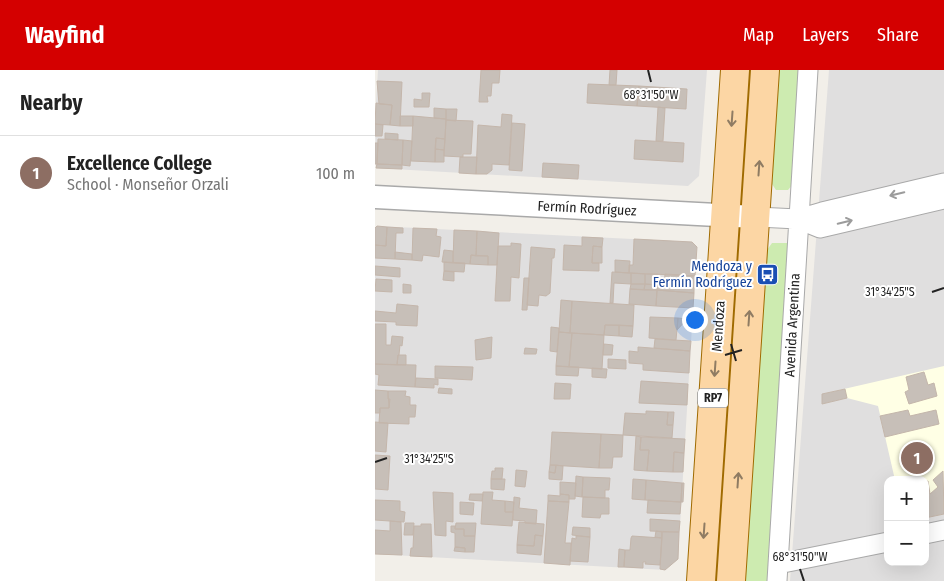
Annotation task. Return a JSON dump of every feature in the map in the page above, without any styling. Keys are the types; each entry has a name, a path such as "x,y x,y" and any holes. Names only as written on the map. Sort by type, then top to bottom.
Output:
{"main road":[{"name":"Mendoza","path":"701,581 735,70"},
{"name":"RP7","path":"731,581 765,70"}],"street":[{"name":"Avenida Argentina","path":"777,573 808,70"},
{"name":"Fermín Rodríguez","path":"375,197 799,219 944,183"},
{"name":"Fermín Rodríguez","path":"799,219 820,228 944,199"},
{"path":"929,533 944,530"},
{"path":"777,573 884,543"}],"shaded area":[{"path":"378,70 707,70 699,176 688,186 376,168 375,120"},
{"path":"829,70 944,70 944,581 790,581"},
{"path":"377,226 692,242 695,276 678,559 665,570 375,554 375,228"},
{"path":"944,366 944,514 929,517 929,476 894,476 878,406 847,398 822,404 822,394"}],"green space":[{"path":"778,70 800,70 793,184 788,190 776,190 772,184"},
{"path":"772,243 787,243 793,251 770,581 745,581 767,250"}],"building":[{"path":"481,70 500,70 499,83 492,83 491,96 487,96 488,102 479,102"},
{"path":"610,70 617,70 616,85 609,85"},
{"path":"377,81 402,82 400,126 390,125 392,105 379,104"},
{"path":"588,84 639,86 637,106 587,103"},
{"path":"639,86 687,89 686,109 637,106"},
{"path":"422,93 430,93 429,107 414,107 414,99 422,100"},
{"path":"376,103 392,105 390,125 375,124"},
{"path":"658,107 665,108 663,141 656,141"},
{"path":"434,108 446,109 446,119 434,118"},
{"path":"446,109 457,109 456,121 446,120"},
{"path":"502,114 512,115 509,165 492,164 492,170 487,174 476,174 478,125 501,127"},
{"path":"400,116 413,116 413,126 400,126"},
{"path":"413,116 446,119 445,139 436,138 435,162 411,161"},
{"path":"446,120 473,121 471,154 463,154 463,157 444,156"},
{"path":"512,123 525,124 522,171 509,170"},
{"path":"375,124 383,125 382,136 375,136"},
{"path":"385,133 398,134 398,140 385,139"},
{"path":"436,138 445,139 444,150 435,149"},
{"path":"378,139 403,140 402,165 377,164"},
{"path":"403,140 412,141 410,166 402,165"},
{"path":"635,140 684,143 683,162 634,159"},
{"path":"375,143 378,143 377,164 375,164"},
{"path":"435,149 444,150 444,162 435,162"},
{"path":"460,157 477,157 476,174 459,173"},
{"path":"543,163 579,165 578,179 542,177"},
{"path":"377,164 402,165 402,169 376,168"},
{"path":"377,226 387,227 386,246 375,245 375,228"},
{"path":"387,227 403,228 403,233 396,233 395,259 375,258 375,245 386,246"},
{"path":"413,228 437,229 436,236 441,237 439,257 423,255 422,261 412,260"},
{"path":"454,230 477,231 476,256 471,255 470,264 453,263"},
{"path":"477,231 499,233 497,265 488,265 488,256 476,256"},
{"path":"582,237 603,238 602,247 593,246 592,263 599,263 599,271 563,270 564,245 582,246"},
{"path":"634,239 692,242 697,247 695,276 629,273 629,265 633,265"},
{"path":"511,243 521,244 519,278 511,277 510,301 495,301 498,246 511,246"},
{"path":"593,246 602,247 602,263 592,263"},
{"path":"531,247 555,249 554,258 552,258 550,293 546,296 539,295 538,306 527,305"},
{"path":"444,250 453,251 453,263 442,262"},
{"path":"395,252 412,254 412,260 395,259"},
{"path":"471,255 488,256 488,265 470,264"},
{"path":"615,260 630,261 629,273 615,272"},
{"path":"444,262 465,263 464,272 444,271"},
{"path":"375,266 400,268 400,277 375,275"},
{"path":"444,271 454,272 454,281 443,280"},
{"path":"612,272 631,273 631,284 614,283 613,303 610,303"},
{"path":"631,273 645,274 645,284 631,284"},
{"path":"645,274 658,274 657,285 645,284"},
{"path":"665,274 695,276 694,287 664,286"},
{"path":"524,278 529,278 527,310 522,310"},
{"path":"376,279 392,280 392,292 375,291"},
{"path":"403,284 411,285 411,293 403,293"},
{"path":"631,284 645,284 644,290 630,289"},
{"path":"645,284 657,285 657,290 644,290"},
{"path":"657,285 694,287 694,293 657,290"},
{"path":"630,289 657,290 656,306 629,304"},
{"path":"657,290 694,293 693,308 656,306"},
{"path":"561,300 572,301 570,333 559,332"},
{"path":"572,301 634,305 633,326 605,325 604,335 570,333"},
{"path":"397,304 418,306 417,326 375,321 375,311 396,313"},
{"path":"650,317 678,318 676,340 649,338"},
{"path":"678,318 687,319 677,330"},
{"path":"375,324 386,324 386,345 391,345 392,336 403,337 397,365 375,364"},
{"path":"605,325 619,325 619,336 604,335"},
{"path":"619,325 633,326 632,337 619,336"},
{"path":"551,327 559,328 557,352 550,351"},
{"path":"559,332 572,333 569,367 556,366"},
{"path":"572,333 604,335 602,369 569,367"},
{"path":"492,337 491,358 476,360 475,340"},
{"path":"655,339 691,341 690,351 654,348"},
{"path":"604,344 613,345 612,355 603,355"},
{"path":"638,347 690,351 689,373 643,370 643,364 629,363 629,351 638,352"},
{"path":"525,348 537,349 536,354 524,354"},
{"path":"398,355 406,355 406,365 397,365"},
{"path":"608,359 626,360 626,369 608,368"},
{"path":"375,364 416,365 415,387 378,385 379,375 375,374"},
{"path":"435,366 473,367 472,380 435,378"},
{"path":"556,366 579,367 578,376 556,375"},
{"path":"592,368 607,369 606,378 592,377"},
{"path":"924,372 928,385 934,383 937,396 909,404 905,392 909,390 906,377"},
{"path":"416,378 438,379 438,385 434,384 434,388 415,387"},
{"path":"641,381 688,384 687,405 639,403"},
{"path":"555,383 571,384 570,399 554,399"},
{"path":"439,388 452,389 452,394 438,393"},
{"path":"845,389 847,398 822,404 822,394"},
{"path":"375,390 388,391 388,399 390,399 389,408 380,408 380,413 375,413"},
{"path":"388,391 406,391 405,396 410,397 410,405 416,405 415,417 409,417 409,424 379,423 380,408 389,408"},
{"path":"908,410 910,416 936,410 939,424 885,437 880,416"},
{"path":"646,411 668,412 667,425 673,425 672,438 623,435 625,413 646,414"},
{"path":"668,412 674,412 673,425 667,425"},
{"path":"375,422 388,423 386,452 375,451"},
{"path":"552,432 601,434 599,468 550,465"},
{"path":"601,434 623,435 622,457 613,457 612,468 599,468"},
{"path":"636,436 641,437 640,450 649,450 647,471 634,470"},
{"path":"641,437 685,439 684,453 674,452 673,472 647,471 649,450 640,450"},
{"path":"674,452 684,453 683,472 673,472"},
{"path":"375,455 390,456 388,490 375,489"},
{"path":"550,465 556,465 555,473 549,472"},
{"path":"556,465 563,466 562,480 549,479 549,472 555,473"},
{"path":"495,468 503,468 502,479 491,479 492,471 495,471"},
{"path":"516,470 527,471 525,487 515,486"},
{"path":"943,471 944,514 929,517 929,488 930,494 938,487 933,480"},
{"path":"576,476 583,477 582,497 575,496"},
{"path":"583,477 610,478 609,490 605,490 605,498 582,497"},
{"path":"491,479 505,479 504,490 491,489"},
{"path":"633,479 646,480 645,500 632,499"},
{"path":"646,480 682,483 681,502 645,500"},
{"path":"560,482 576,483 575,499 569,499 569,495 560,494"},
{"path":"682,483 684,483 683,502 681,502"},
{"path":"433,492 453,493 453,522 446,521 446,536 435,535"},
{"path":"483,492 493,492 492,500 505,501 505,512 513,512 512,526 481,524"},
{"path":"470,494 483,494 482,501 469,500"},
{"path":"560,494 569,495 569,502 548,501 548,495 560,496"},
{"path":"514,497 520,498 519,508 537,510 536,524 513,520"},
{"path":"583,497 609,498 609,514 601,514 600,518 582,517"},
{"path":"375,500 400,501 400,511 405,512 404,522 375,520"},
{"path":"648,500 681,502 680,514 647,513"},
{"path":"505,501 514,502 513,512 505,512"},
{"path":"548,501 569,502 565,543 571,543 570,565 544,563"},
{"path":"460,502 474,503 473,515 460,514"},
{"path":"650,519 680,521 679,532 650,531"},
{"path":"390,521 401,522 402,555 375,554 375,530 390,531"},
{"path":"519,522 544,524 543,536 535,535 534,546 517,545"},
{"path":"405,523 414,523 413,535 404,535"},
{"path":"456,523 476,523 475,536 464,536 464,529 455,529"},
{"path":"421,524 431,524 432,557 410,556 411,548 413,548 414,526 421,526"},
{"path":"451,526 455,526 455,529 464,529 464,536 475,536 474,552 465,552 465,548 455,547 455,533 451,532"},
{"path":"573,527 590,528 590,537 572,535"},
{"path":"656,531 662,532 662,538 655,537"},
{"path":"662,532 679,532 678,559 665,570 660,569"},
{"path":"535,535 543,536 541,555 517,553 517,545 534,546"},
{"path":"576,536 590,537 588,562 570,561 572,538 576,539"},
{"path":"632,536 662,538 660,565 645,564 646,562 643,562 643,568 624,567 625,550 630,550"},
{"path":"455,547 465,548 465,552 454,551"},
{"path":"619,549 625,550 624,567 618,567"}],"place":[{"name":"Mendoza y Fermín Rodríguez","path":"768,274"},
{"name":"Excellence College","path":"917,458"}]}
